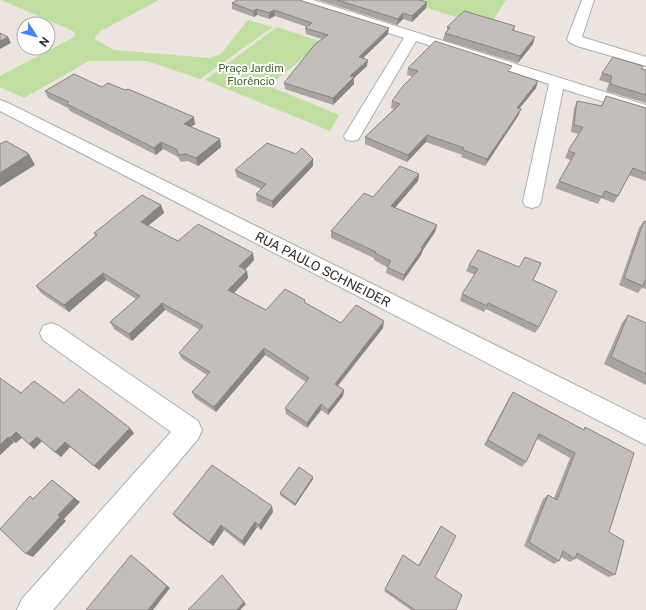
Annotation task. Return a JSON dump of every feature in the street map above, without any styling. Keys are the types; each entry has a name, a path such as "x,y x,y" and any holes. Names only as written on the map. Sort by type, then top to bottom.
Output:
{"street":[{"path":"300,0 646,110"},
{"path":"588,0 574,39 582,43 646,62"},
{"path":"352,136 412,36"},
{"path":"532,201 557,82"},
{"name":"RUA PAULO SCHNEIDER","path":"2,109 646,433"},
{"path":"33,610 189,430 51,333"}],"green space":[{"path":"1,0 159,0 99,32 94,39 114,50 210,58 221,54 248,20 273,27 200,79 147,61 89,61 24,98 0,87 0,76 38,56 56,56 56,47 76,36 73,31 56,24 56,16 38,16"},
{"path":"400,0 506,0 489,27"},
{"name":"Praça Jardim Florêncio","path":"277,27 322,42 269,86 339,115 330,131 205,80"}],"building":[{"path":"237,0 299,0 389,28 359,57 368,60 350,76 354,77 333,98 284,83 315,44 328,35 305,28 312,23 274,10 269,13 257,9 253,11 232,3"},
{"path":"337,0 419,0 427,2 412,16 403,13 398,19"},
{"path":"464,11 515,26 512,30 535,37 520,56 445,33 450,28 447,27"},
{"path":"0,33 8,37 0,41"},
{"path":"435,41 512,66 508,71 538,81 517,108 521,109 487,159 463,150 464,148 427,135 408,155 365,137 400,104 392,101 403,86 418,71 408,68"},
{"path":"613,57 643,66 641,69 646,70 646,95 610,84 612,76 602,73"},
{"path":"74,74 102,87 108,83 125,90 128,89 194,117 184,124 220,139 196,158 186,154 179,155 176,149 161,142 154,148 67,104 69,102 45,91"},
{"path":"606,96 646,108 646,173 633,168 618,196 605,191 602,197 559,181 575,153 568,151 583,127 574,125 577,101 602,106"},
{"path":"6,141 29,154 0,173 0,144"},
{"path":"267,143 296,154 302,148 313,159 272,201 256,194 266,184 235,170"},
{"path":"400,166 419,174 391,206 437,225 404,275 387,267 391,261 375,253 376,252 331,231 364,193 373,197"},
{"path":"142,195 161,205 141,222 178,241 198,224 253,253 239,266 247,271 228,290 266,310 285,289 305,300 304,302 341,323 356,305 384,321 335,384 344,390 328,410 321,404 307,423 285,408 309,378 264,348 214,407 192,392 210,372 179,353 203,326 162,303 129,334 110,322 140,296 103,273 64,305 36,286 97,235 94,233"},
{"path":"644,221 646,222 646,281 645,280 643,286 624,278"},
{"path":"478,250 519,267 525,257 541,263 533,280 557,291 539,327 488,303 487,306 462,294 478,269 469,265"},
{"path":"628,315 646,323 646,374 611,357"},
{"path":"0,378 21,393 34,381 64,403 79,389 130,428 94,466 65,442 55,452 37,437 29,444 16,432 0,445"},
{"path":"513,392 584,430 585,427 634,453 609,532 624,541 615,575 577,553 575,559 563,551 559,561 529,542 548,495 557,500 575,453 539,434 526,462 488,440"},
{"path":"212,465 272,506 259,525 255,522 242,541 221,525 209,542 173,514"},
{"path":"299,467 313,477 295,504 280,493"},
{"path":"52,480 74,498 58,515 60,517 26,554 0,529 30,496 33,499"},
{"path":"441,526 456,536 435,577 462,595 456,610 415,610 385,589 403,555 419,566"},
{"path":"131,555 167,586 148,610 86,610"},
{"path":"222,575 244,602 237,610 188,610"}]}
